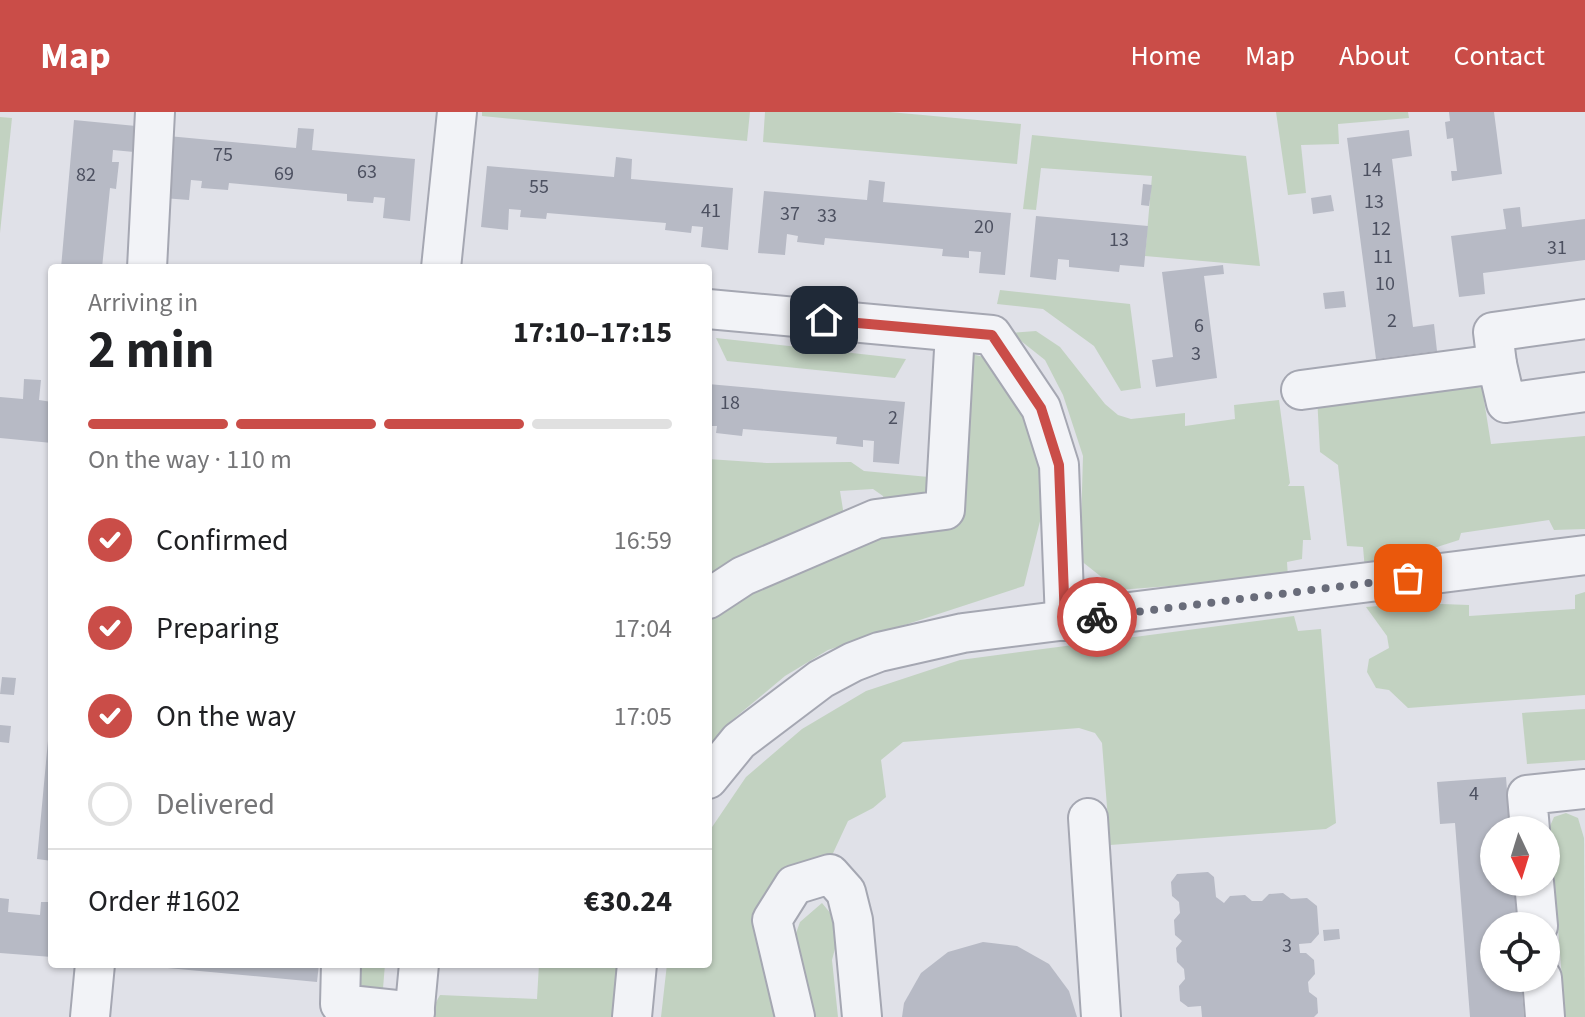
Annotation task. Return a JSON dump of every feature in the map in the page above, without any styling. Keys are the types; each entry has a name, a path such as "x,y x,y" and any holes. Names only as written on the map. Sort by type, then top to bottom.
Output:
{"street":[{"path":"147,264 155,112"},
{"path":"441,264 457,112"},
{"path":"712,309 992,335 1041,408 1059,465 1065,621"},
{"path":"1585,319 1493,332 1506,403 1585,392"},
{"path":"712,596 743,576 876,519 945,510 955,332"},
{"path":"1301,390 1497,364"},
{"path":"712,774 739,741 793,698 853,662 911,643 963,633 1585,555"},
{"path":"1529,812 1585,789"},
{"path":"1088,818 1101,1017"},
{"path":"795,1017 772,920 794,885 830,874 846,892 853,920 862,1017"},
{"path":"90,1017 95,968"},
{"path":"341,968 339,1011 414,1014 419,968"},
{"path":"632,1017 637,968"},
{"path":"1543,992 1545,1017"}],"green space":[{"path":"482,112 750,112 747,141 482,116"},
{"path":"765,112 890,112 1021,124 1017,164 763,142"},
{"path":"1276,112 1408,112 1409,118 1338,124 1339,144 1301,145 1306,193 1288,195"},
{"path":"0,117 12,118 0,233"},
{"path":"1032,135 1246,156 1260,266 1145,256 1152,176 1041,168 1036,210 1023,209"},
{"path":"1000,290 1130,304 1141,388 1121,391 1094,346 1043,309 997,304"},
{"path":"1036,331 1060,347 1105,404 1118,415 1131,419 1185,413 1185,426 1235,419 1234,405 1279,400 1288,486 1304,486 1311,540 1303,540 1302,559 1287,562 1288,577 1118,590 1080,560 1083,456 1063,395 1045,360 1011,333"},
{"path":"716,338 906,359 895,378 727,361"},
{"path":"967,353 984,357 1038,427 1044,505 1024,586 828,650 785,676 731,721 712,743 712,612 889,519 883,496 873,489 840,491 845,522 712,595 712,459 767,463 851,462 864,471 929,477"},
{"path":"1444,381 1482,388 1491,444 1585,436 1585,529 1554,530 1549,520 1461,533 1459,540 1365,570 1363,547 1347,546 1338,465 1320,452 1317,396"},
{"path":"1585,592 1585,695 1408,708 1389,690 1376,688 1367,672 1369,659 1389,648 1387,636 1366,607 1415,603 1469,605 1469,616 1575,609 1575,595"},
{"path":"1294,616 1298,631 1321,629 1336,823 1326,829 1110,845 1102,743 1095,733 1079,728 903,742 881,760 886,797 848,821 828,864 772,884 781,1017 661,1017 667,968 712,968 712,827 746,777 802,729 866,691 960,660"},
{"path":"1585,709 1585,760 1527,764 1522,713"},
{"path":"1566,813 1578,818 1584,838 1585,1017 1565,1017 1560,912 1557,912 1555,896 1560,896 1560,816 1557,816"},
{"path":"822,903 841,926 832,960 838,1017 814,1017 795,936 800,922"},
{"path":"347,968 385,968 382,1001 344,997"},
{"path":"539,968 618,968 612,1017 428,1017 440,995 537,999"}],"building":[{"path":"1449,112 1494,112 1502,174 1452,181 1451,171 1457,171 1453,138 1447,139 1445,122 1450,121"},
{"path":"74,120 136,126 134,152 113,150 112,162 119,162 116,189 110,188 102,264 61,264"},
{"path":"298,128 314,129 312,150 415,159 410,221 383,218 385,198 374,197 373,203 347,201 347,194 229,183 228,190 201,188 202,181 191,180 189,200 163,198 168,136 296,148"},
{"path":"1409,130 1412,156 1392,159 1413,327 1434,324 1437,351 1376,359 1347,138"},
{"path":"616,157 632,159 631,179 733,188 728,250 701,247 703,227 692,226 691,233 665,230 666,223 547,213 546,219 520,217 521,210 509,209 508,230 481,227 487,166 614,177"},
{"path":"869,180 885,182 883,202 1011,213 1005,275 979,273 981,252 969,251 969,258 942,256 943,249 825,238 824,245 797,242 798,236 787,234 785,255 758,253 764,191 867,200"},
{"path":"1143,184 1152,185 1149,206 1141,205"},
{"path":"1331,195 1334,211 1313,214 1311,198"},
{"path":"1520,207 1522,227 1585,219 1585,260 1483,273 1485,294 1459,297 1451,236 1506,229 1503,209"},
{"path":"1036,216 1148,226 1144,267 1120,265 1119,272 1069,267 1069,260 1058,259 1056,280 1030,277"},
{"path":"1223,265 1224,274 1204,276 1217,378 1156,387 1152,360 1173,357 1162,272"},
{"path":"1344,291 1346,307 1325,309 1323,293"},
{"path":"24,379 41,380 39,400 48,401 48,443 0,438 0,397 23,399"},
{"path":"712,384 905,402 899,464 873,462 874,441 863,440 863,447 836,444 837,437 743,429 742,436 716,433 717,426 712,426"},
{"path":"2,677 16,678 14,695 0,694"},
{"path":"0,725 11,726 9,743 0,742"},
{"path":"48,741 48,860 37,859"},
{"path":"1506,777 1509,816 1480,816 1480,896 1515,896 1516,912 1480,912 1480,992 1522,992 1524,1017 1470,1017 1455,823 1440,824 1437,782"},
{"path":"1208,872 1214,877 1216,897 1224,903 1230,896 1245,895 1252,901 1262,901 1269,894 1283,893 1291,899 1307,898 1317,906 1319,934 1311,943 1299,944 1300,953 1306,953 1314,960 1315,974 1308,982 1309,992 1317,998 1318,1013 1314,1017 1202,1017 1201,1006 1188,1007 1180,1001 1179,986 1185,979 1184,969 1177,962 1176,948 1182,941 1175,935 1174,920 1180,913 1179,902 1172,896 1171,882 1177,874"},
{"path":"0,898 9,899 8,912 40,915 41,902 48,902 48,957 0,953"},
{"path":"1339,929 1340,939 1324,941 1323,930"},
{"path":"983,942 1017,946 1049,964 1069,991 1077,1017 902,1017 904,1003 921,973 948,952"},
{"path":"167,968 319,968 317,982"}],"way so far":[{"path":"1097,617 1408,578"}],"route":[{"path":"824,320 992,335 1041,408 1059,465 1065,621 1097,617"}]}
